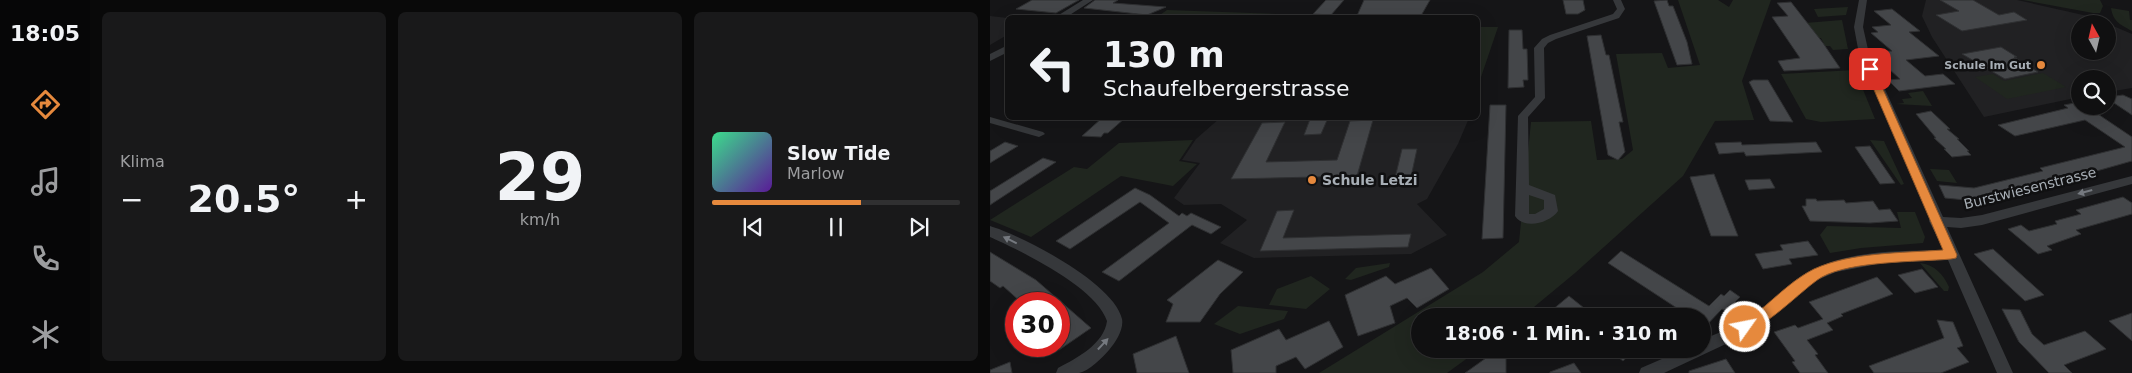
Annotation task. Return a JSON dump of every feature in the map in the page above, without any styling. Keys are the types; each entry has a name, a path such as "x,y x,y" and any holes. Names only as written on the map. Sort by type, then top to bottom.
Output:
{"street":[{"path":"1063,15 1089,0"},
{"path":"1523,188 1522,116 1540,98 1539,48 1545,41 1553,37 1616,16 1621,9 1617,0"},
{"path":"1863,0 1858,20 1858,34 1864,54 1951,255 2005,373"},
{"path":"990,58 1005,50"},
{"path":"990,120 1039,134"},
{"name":"Burstwiesenstrasse","path":"1936,221 1961,223 1982,220 2132,180"},
{"path":"990,231 1057,264 1102,301 1114,314 1114,328 1106,342 1092,355 1064,373"},
{"path":"1711,344 1761,318 1800,285 1818,273 1831,268 1875,259 1951,255"},
{"path":"1646,373 1680,358"}],"shaded area":[{"path":"1678,0 1718,0 1729,7 1733,0 1771,0 1742,81 1754,120 1715,121 1683,176 1575,273 1533,308 1425,308 1483,272 1519,242 1531,122 1591,121 1597,160 1622,159 1633,150 1616,54 1662,53 1668,68 1700,65"},
{"name":"Schule Im Gut","path":"1926,0 2017,0 2083,15 2071,15 2071,60 2116,60 2116,27 2132,34 2132,88 2116,91 2116,70 2071,70 2071,99 1984,117 1932,37 1922,16"},
{"path":"2023,0 2100,0 2103,6 2100,13 2093,13"},
{"path":"1848,7 1846,15 1818,17 1814,9"},
{"path":"2111,8 2129,11 2130,20 2132,20 2132,31 2121,25 2116,20 2116,15 2112,13"},
{"path":"1167,10 1304,15 1160,15"},
{"path":"990,16 1005,18 1005,36 990,45"},
{"path":"1842,20 1848,49 1833,50 1830,46 1825,46 1821,38 1816,38 1805,23"},
{"path":"1480,27 1498,27 1480,80"},
{"path":"1855,70 1875,119 1821,122 1806,119 1781,74"},
{"path":"2043,73 2066,87 2007,99 1975,77 1993,74 2004,81"},
{"path":"1923,91 1932,106 1896,104 1904,103 1902,99 1912,98 1908,93"},
{"path":"1153,120 1214,120 1211,121"},
{"name":"Schule Letzi","path":"1218,120 1468,120 1458,144 1427,199 1417,204 1447,235 1411,254 1254,258 1220,243 1247,220 1221,204 1184,205 1174,198 1200,163 1182,160 1196,139"},
{"path":"1193,140 1179,161 1197,164 1173,186 1121,176 1031,237 990,220 1074,167 1087,169 1119,143"},
{"path":"1870,140 1884,141 1904,184 1901,185"},
{"path":"1930,169 1949,170 1957,183 1937,181"},
{"path":"1897,212 1915,212 1925,237 1923,243 1861,248 1830,253 1820,235 1827,226 1901,228"},
{"path":"1390,263 1389,267 1351,280 1345,279 1356,268"},
{"path":"1920,263 1930,266 1941,274 1947,282 1948,291 1944,291"},
{"path":"1311,276 1330,289 1306,309 1269,305 1277,289"},
{"path":"1238,306 1288,311 1284,319 1240,334 1214,324"},
{"path":"1411,316 1411,358 1468,358 1447,373 1319,373"}],"building":[{"path":"1032,0 1079,0 1056,13 1016,9"},
{"path":"1095,0 1118,0 1113,3 1166,7 1147,15 1084,8"},
{"path":"1326,0 1344,0 1331,15 1313,14"},
{"path":"1364,0 1430,0 1422,15 1357,15"},
{"path":"1563,0 1583,0 1585,10 1578,14 1566,14"},
{"path":"1667,0 1669,6 1673,6 1687,42 1692,64 1677,65 1654,1"},
{"path":"1940,0 1973,0 1999,15 2014,12 2027,20 1962,31 1936,15 1959,11"},
{"path":"1791,2 1840,68 1784,71 1778,61 1800,58 1772,17 1788,16 1777,3"},
{"path":"1892,9 1920,31 1909,32 1939,56 1906,60 1925,76 1943,74 1955,84 1899,91 1888,80 1900,79 1878,59 1883,58 1876,52 1892,51 1871,33 1878,32 1872,27 1891,25 1874,11"},
{"path":"1509,30 1522,30 1523,49 1527,49 1528,80 1523,80 1524,87 1508,88"},
{"path":"1601,35 1606,55 1609,55 1623,122 1619,122 1625,152 1618,160 1608,155 1587,36"},
{"path":"2001,47 2038,72 2005,79 1962,54"},
{"path":"1753,80 1768,80 1793,122 1770,121 1749,82"},
{"path":"2123,95 2132,99 2132,115 2116,104 2116,96"},
{"path":"2071,104 2071,115 2099,115 2132,137 2132,161 1987,202 1945,198 1939,185 1974,188 2043,171 2040,168 2125,147 2085,120 2015,136 1998,125 2068,108 2064,105"},
{"path":"1490,105 1506,105 1503,238 1482,239"},
{"path":"1931,111 1950,129 1947,129 1959,139 1957,139 1971,155 1952,157 1934,138 1936,138 1916,114"},
{"path":"1100,120 1123,120 1101,137 1082,136"},
{"path":"1310,120 1327,120 1321,134 1304,135"},
{"path":"1373,120 1357,176 1231,179 1262,123 1285,122 1266,162 1337,160 1350,121"},
{"path":"1005,142 1018,146 990,163 990,151"},
{"path":"1741,142 1742,145 1816,142 1822,152 1746,156 1744,152 1719,154 1715,143"},
{"path":"1870,146 1895,183 1880,184 1855,147"},
{"path":"1402,149 1417,149 1411,177 1395,178"},
{"path":"1043,158 1056,162 990,205 990,191"},
{"path":"1714,174 1738,236 1711,236 1690,177"},
{"path":"1770,179 1775,188 1749,190 1745,180"},
{"path":"1135,188 1150,195 1179,216 1182,213 1187,216 1191,213 1221,227 1211,234 1192,225 1119,281 1102,272 1169,223 1140,202 1070,249 1056,241"},
{"path":"2123,197 2132,203 2132,214 2076,230 2081,234 2047,246 2052,250 2038,254 2008,229 2021,225 2029,231 2057,224 2055,221 2081,214 2076,210"},
{"path":"1806,199 1816,199 1817,201 1844,200 1846,203 1873,201 1879,210 1890,209 1898,221 1870,223 1810,221 1802,206 1806,206"},
{"path":"1294,210 1283,238 1411,234 1408,247 1260,251 1277,211"},
{"path":"1808,241 1818,255 1789,259 1792,264 1763,269 1755,254 1783,250 1780,245"},
{"path":"1993,249 2044,295 2025,301 1974,254"},
{"path":"1621,251 1709,306 1721,294 1724,296 1730,290 1740,297 1726,311 1722,309 1711,321 1711,308 1677,308 1608,263"},
{"path":"990,252 1036,280 1050,292 1010,292 1003,286 1000,288 990,281"},
{"path":"1218,260 1243,272 1220,294 1200,322 1166,322 1173,304 1167,300"},
{"path":"1431,268 1449,289 1417,308 1407,298 1390,306 1395,323 1358,336 1345,295 1386,276 1395,284"},
{"path":"1922,269 1938,287 1915,293 1898,275"},
{"path":"1877,277 1893,294 1841,314 1843,316 1827,323 1833,330 1807,340 1818,354 1815,355 1828,373 1800,373 1792,362 1795,361 1774,332 1795,325 1798,328 1823,319 1809,302"},
{"path":"1569,296 1584,308 1555,308"},
{"path":"2002,309 2020,310 2032,334 2044,345 2085,331 2106,349 2064,365 2072,373 2049,373 2019,342"},
{"path":"1070,310 1091,328 1070,342"},
{"path":"2132,313 2132,341 2109,321"},
{"path":"1937,320 1953,322 1963,346 1957,348 1969,362 1941,373 1874,373 1869,366 1944,338"},
{"path":"1329,321 1343,347 1305,369 1296,357 1276,366 1276,373 1233,373 1231,350 1279,329 1286,340"},
{"path":"1176,336 1189,373 1137,373 1133,354"},
{"path":"1486,358 1506,358 1506,373 1465,373"},
{"path":"1726,359 1735,373 1689,373 1689,371"},
{"path":"1010,362 1012,373 990,373 990,370"},
{"path":"1574,363 1581,373 1550,373 1550,372"}],"place":[{"name":"Schule Im Gut","path":"2041,65"},
{"name":"Schule Letzi","path":"1312,180"}],"route":[{"path":"1745,327 1761,318 1800,285 1818,273 1831,268 1875,259 1951,255 1870,69"}]}
